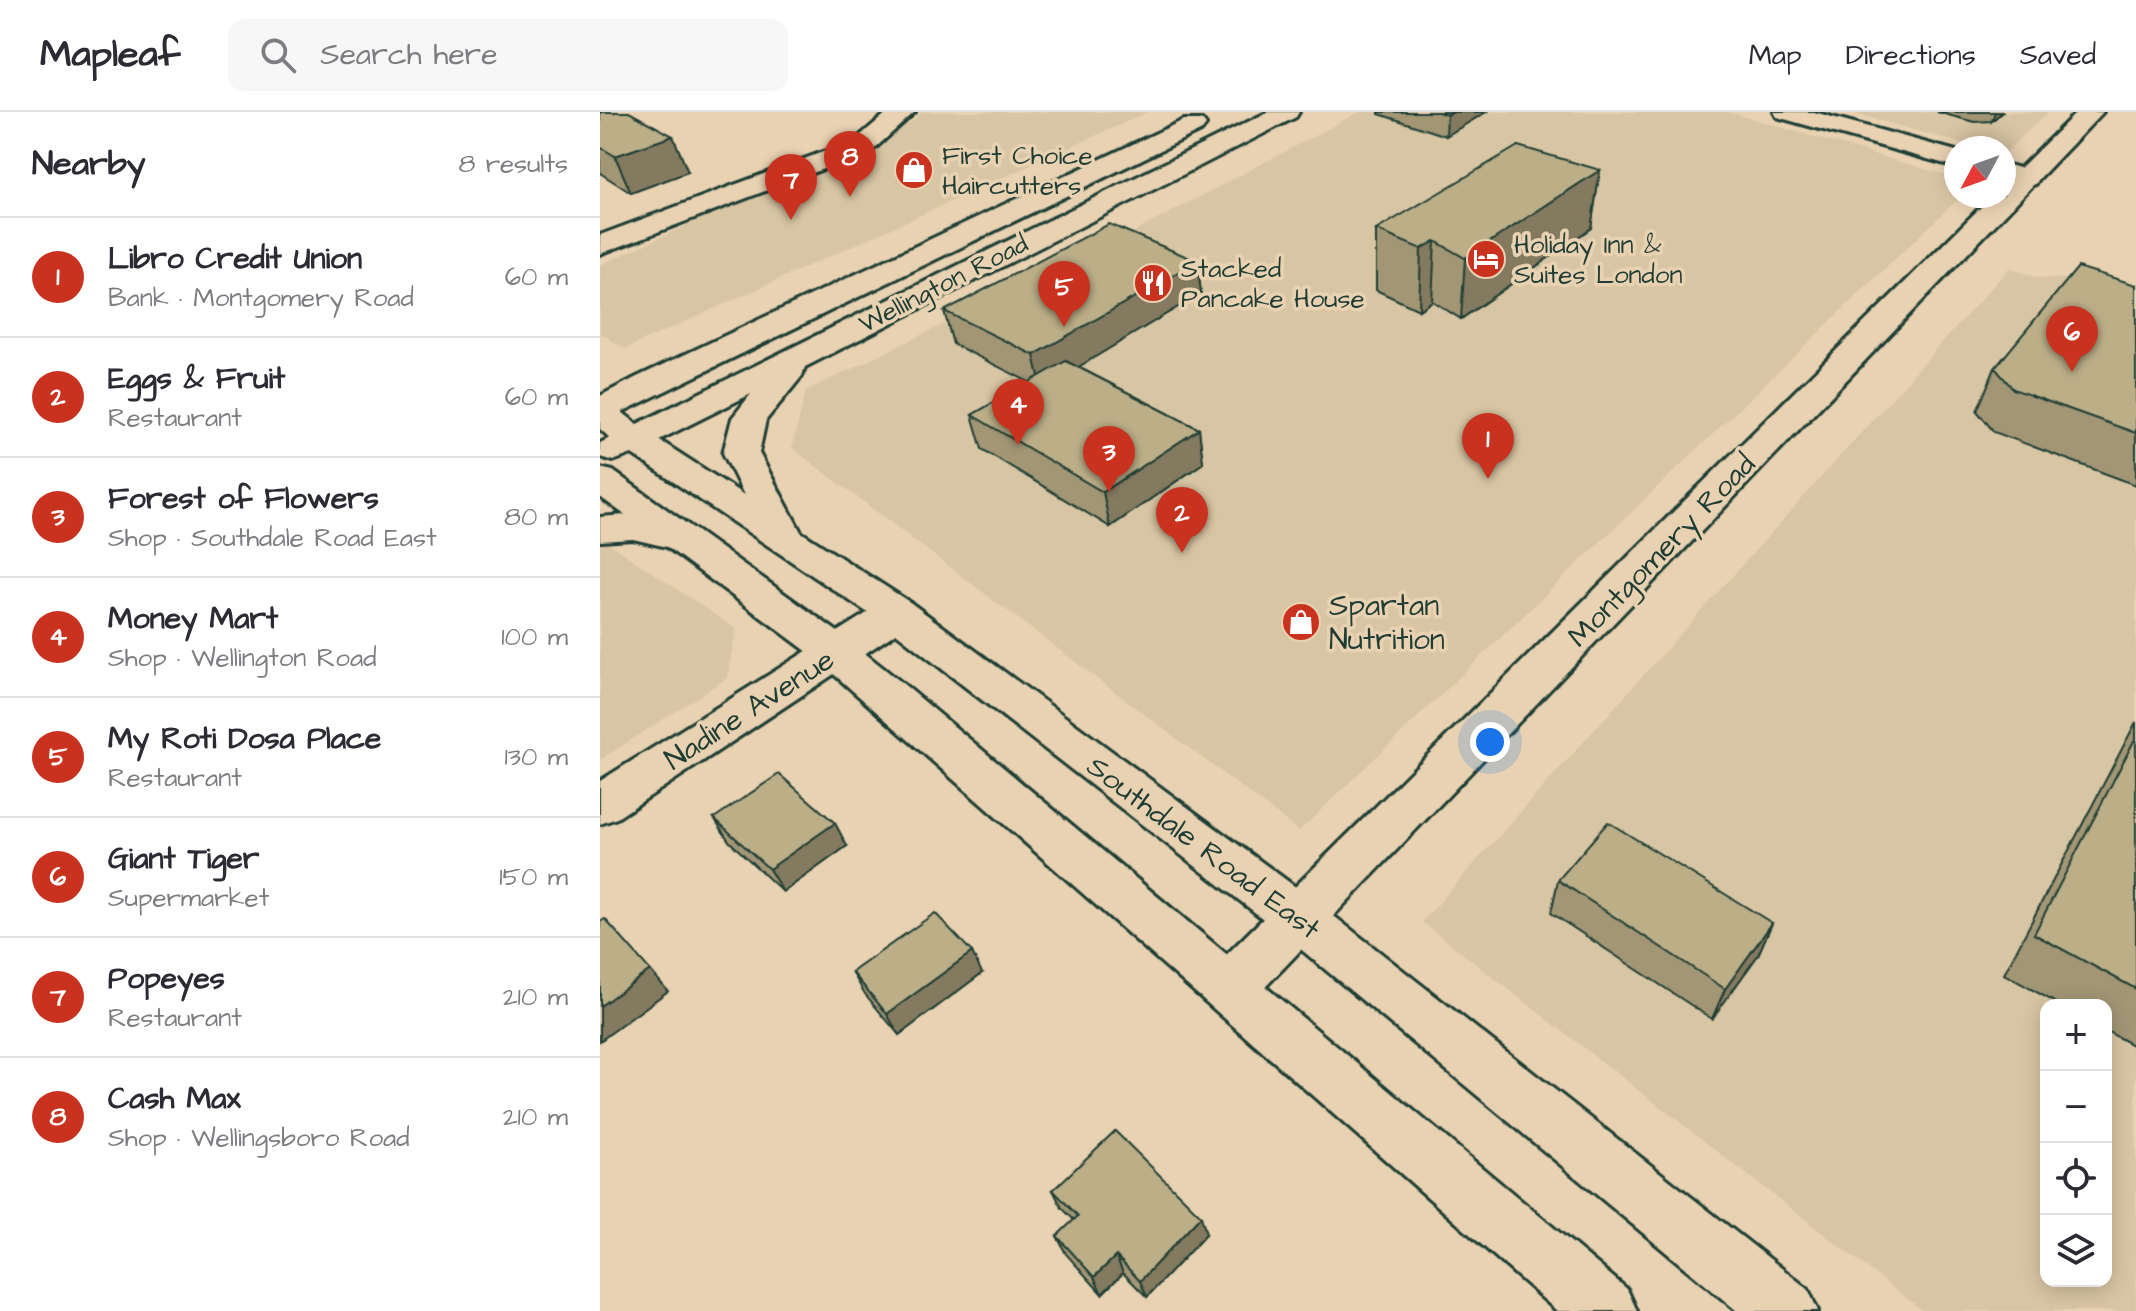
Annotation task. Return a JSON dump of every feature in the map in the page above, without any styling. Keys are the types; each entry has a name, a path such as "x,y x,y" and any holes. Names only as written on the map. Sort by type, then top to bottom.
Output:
{"main road":[{"path":"600,245 864,145 903,112"},
{"name":"Wellington Road","path":"600,411 673,372 1220,112"},
{"name":"Wellington Road","path":"600,458 1287,112"},
{"path":"1786,112 1944,156"},
{"name":"Montgomery Road","path":"2016,174 2091,112"},
{"name":"Montgomery Road","path":"1229,988 1983,208"},
{"path":"787,540 741,453 749,418 801,355"},
{"name":"Southdale Road East","path":"600,411 633,439 897,613 1298,917 1786,1311"},
{"path":"600,479 836,652 1605,1311"},
{"path":"600,529 633,527 680,538"},
{"name":"Nadine Avenue","path":"600,805 897,613"}],"shaded area":[{"path":"921,112 1148,112 625,349 600,333 600,265 913,121"},
{"path":"1359,112 1729,112 1944,175 1944,208 1948,208 1299,831 792,448 806,391 1134,232"},
{"path":"1849,112 2048,112 2016,143 2016,136 1944,136 1944,139"},
{"path":"2009,268 2039,278 2071,279 2136,294 2136,1311 1923,1311 1422,922"},
{"path":"607,542 736,629 727,678 600,760 600,543"}],"building":[{"path":"600,112 629,112 673,136 615,156 600,147"},
{"path":"1518,146 1600,170 1465,258 1435,241 1421,249 1376,230"},
{"path":"1109,224 1197,261 1034,355 944,311"},
{"path":"2078,267 2136,285 2136,433 2013,389 1995,368"},
{"path":"1066,361 1199,429 1103,492 972,415"},
{"path":"2136,737 2136,989 2034,934"},
{"path":"779,774 835,823 769,869 714,818"},
{"path":"1608,822 1772,923 1725,989 1558,880"},
{"path":"935,913 972,952 887,1014 852,972"},
{"path":"605,919 650,970 600,1006 600,922"},
{"path":"1115,1131 1201,1216 1140,1281 1116,1256 1094,1277 1057,1236 1078,1216 1053,1190"}],"place":[{"name":"First Choice Haircutters","path":"914,170"},
{"name":"Cash Max","path":"850,197"},
{"name":"Popeyes","path":"791,220"},
{"name":"Holiday Inn & Suites London","path":"1486,259"},
{"name":"Stacked Pancake House","path":"1153,283"},
{"name":"My Roti Dosa Place","path":"1064,327"},
{"name":"Giant Tiger","path":"2072,372"},
{"name":"Money Mart","path":"1018,445"},
{"name":"Libro Credit Union","path":"1488,479"},
{"name":"Forest of Flowers","path":"1109,492"},
{"name":"Eggs & Fruit","path":"1182,553"},
{"name":"Spartan Nutrition","path":"1301,622"}]}
